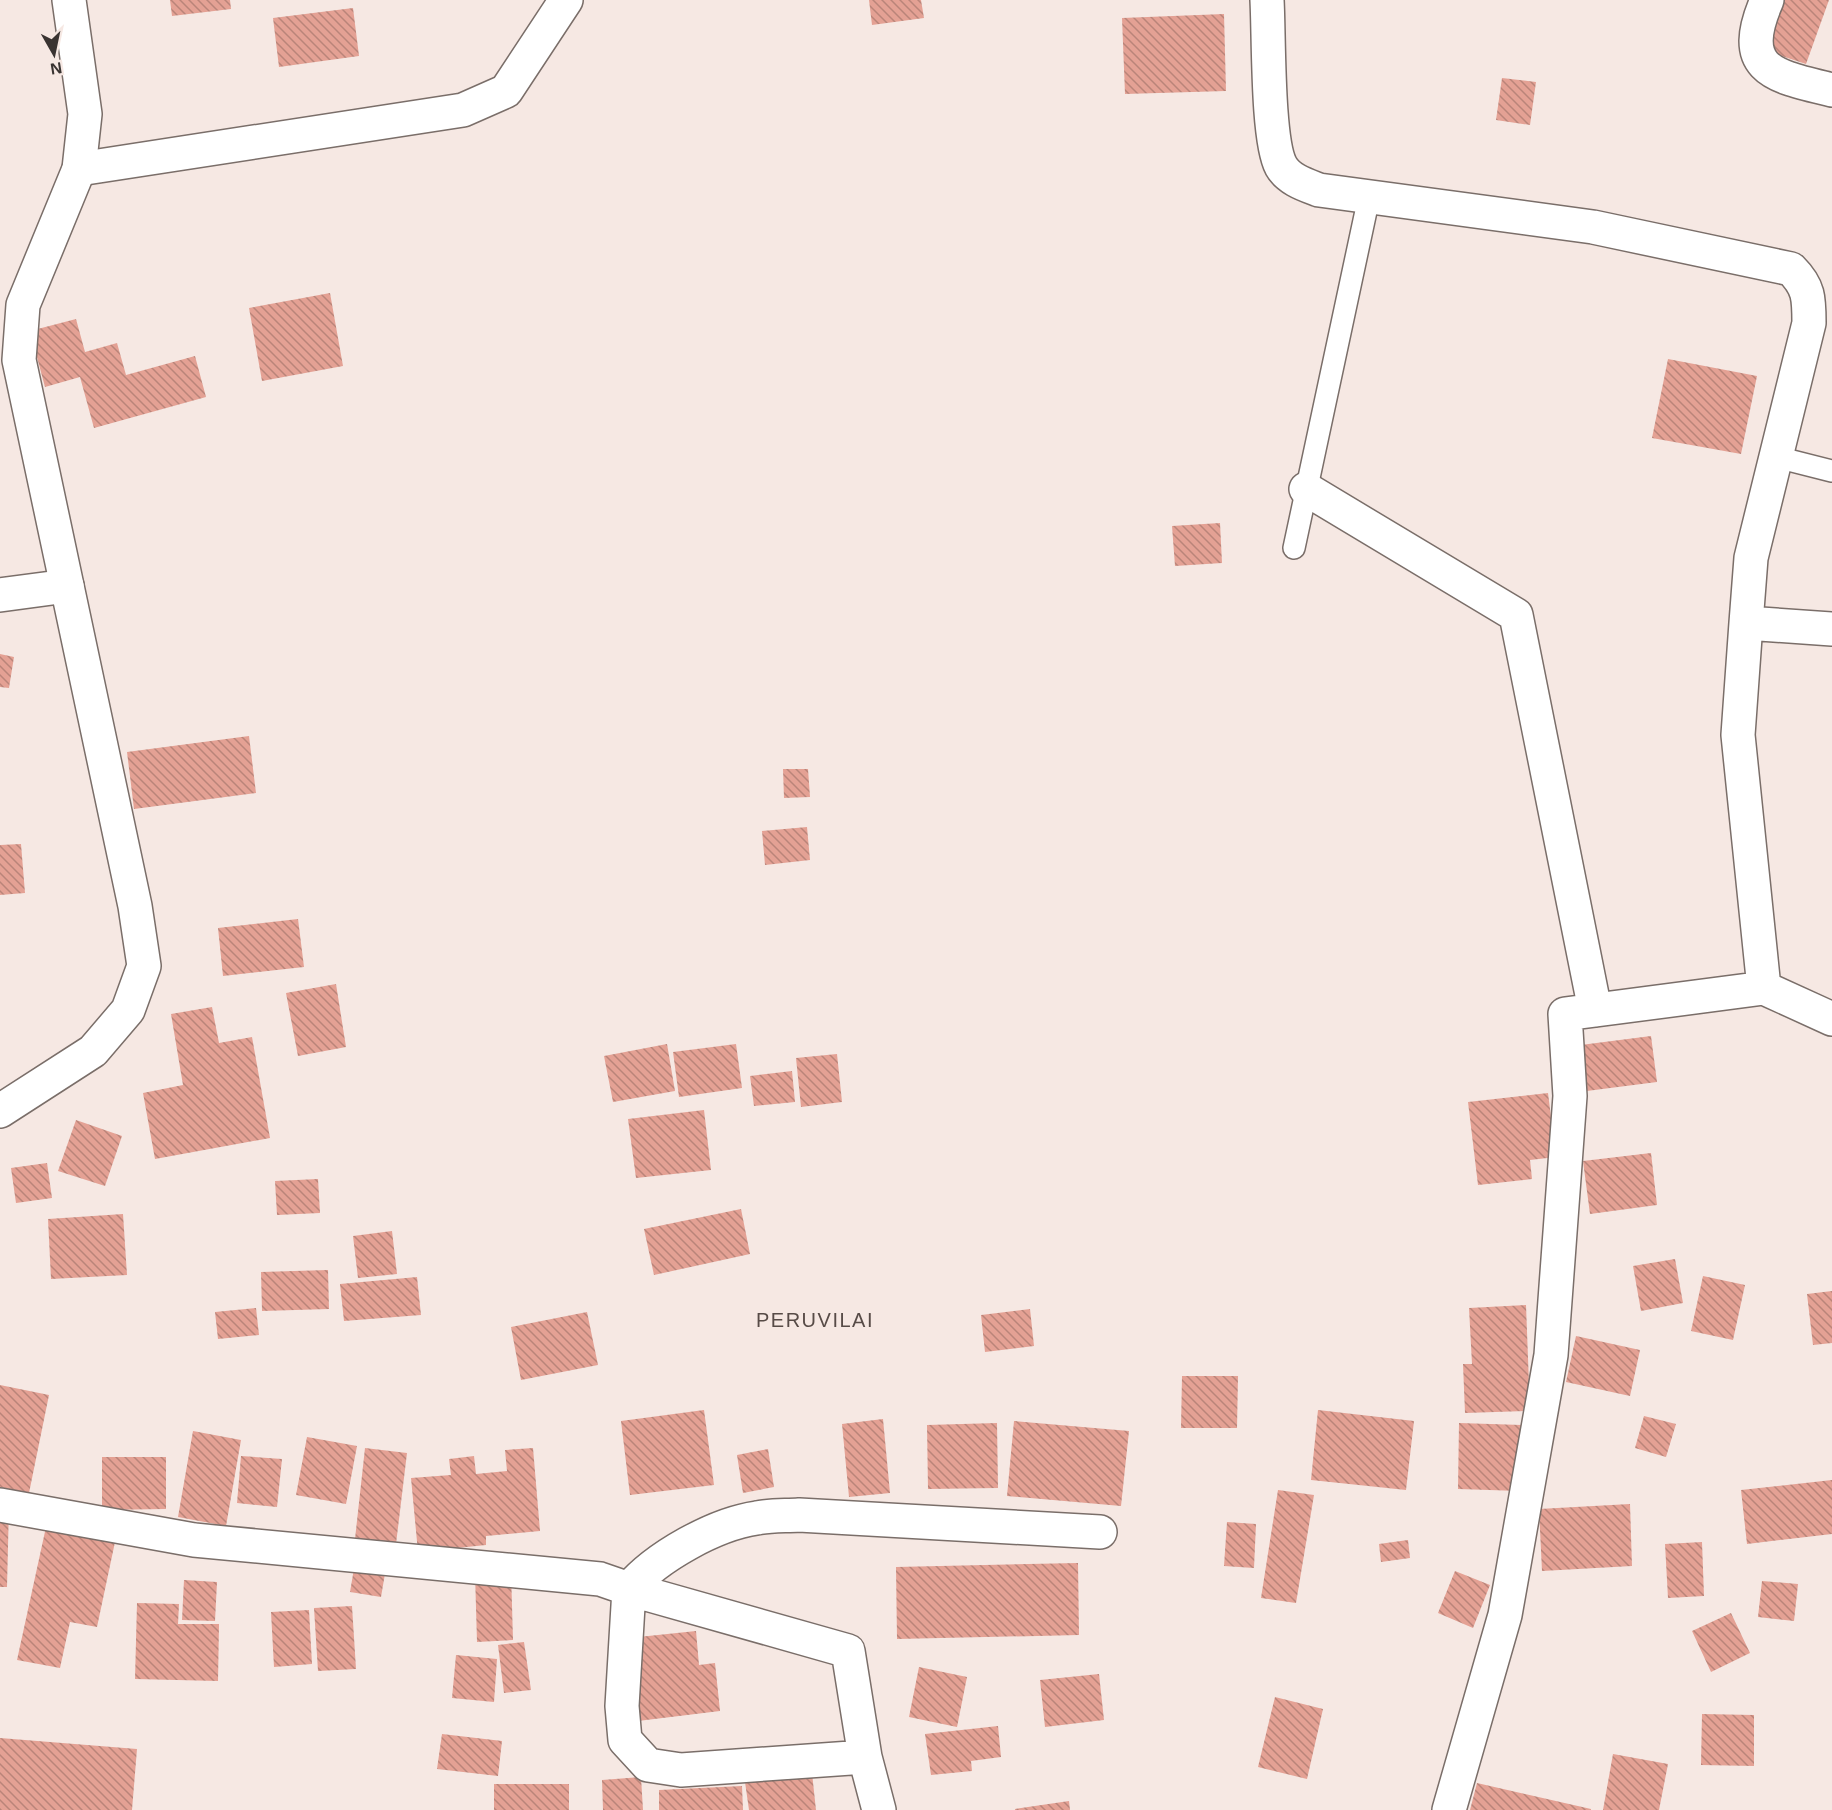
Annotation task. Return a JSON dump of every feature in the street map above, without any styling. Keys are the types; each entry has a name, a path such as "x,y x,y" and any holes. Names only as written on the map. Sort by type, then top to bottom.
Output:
{"street":[{"path":"0,1111 93,1051 128,1010 144,966 135,906 19,360 23,305 79,169 86,114 69,0"},
{"path":"79,169 463,110 506,91 566,0"},
{"path":"1267,0 1274,143 1281,167 1298,182 1319,190 1593,227 1791,269 1804,282 1809,301 1809,323 1751,558 1738,735 1764,988"},
{"path":"1767,0 1761,14 1757,39 1758,54 1765,69 1785,79 1832,90"},
{"path":"1306,489 1516,615 1595,1010"},
{"path":"0,595 67,586"},
{"path":"1746,623 1832,629"},
{"path":"1449,1810 1505,1615 1551,1354 1570,1096 1565,1014 1764,988 1832,1019"},
{"path":"0,1505 194,1540 600,1579 848,1651 865,1757 879,1810"},
{"path":"865,1757 681,1770 648,1765 625,1740 622,1706 629,1589 645,1570 714,1531 757,1518 799,1515 1100,1532"}],"lane":[{"path":"1294,548 1369,197"},
{"path":"1776,457 1832,471"}],"building":[{"path":"170,0 230,0 231,9 172,16"},
{"path":"869,0 921,0 924,18 872,25"},
{"path":"1764,0 1829,0 1806,64 1749,45"},
{"path":"353,8 359,56 279,67 273,18"},
{"path":"1224,14 1226,91 1125,94 1122,18"},
{"path":"1502,78 1536,82 1530,125 1496,120"},
{"path":"330,293 343,366 262,381 249,308"},
{"path":"76,319 85,352 117,343 126,375 195,356 206,397 94,428 80,377 45,387 30,331"},
{"path":"1668,359 1757,376 1741,454 1652,438"},
{"path":"1220,523 1222,563 1175,566 1172,526"},
{"path":"0,654 14,657 9,688 0,687"},
{"path":"249,736 256,793 134,809 127,752"},
{"path":"783,769 808,769 810,797 784,798"},
{"path":"807,827 810,860 765,865 762,831"},
{"path":"21,844 25,893 0,895 0,845"},
{"path":"298,919 304,967 223,976 218,928"},
{"path":"336,984 346,1047 298,1056 286,993"},
{"path":"212,1007 219,1043 252,1037 270,1138 155,1159 143,1093 183,1085 171,1014"},
{"path":"1651,1036 1657,1082 1579,1092 1573,1046"},
{"path":"667,1044 675,1091 613,1102 604,1056"},
{"path":"736,1044 742,1088 679,1097 673,1052"},
{"path":"837,1054 842,1102 801,1107 796,1058"},
{"path":"792,1071 795,1102 754,1106 750,1076"},
{"path":"1548,1093 1556,1157 1530,1160 1532,1179 1478,1185 1468,1102"},
{"path":"704,1110 711,1170 636,1178 628,1119"},
{"path":"76,1120 122,1136 105,1186 58,1171"},
{"path":"1651,1153 1657,1205 1590,1214 1583,1161"},
{"path":"47,1163 52,1198 16,1203 11,1168"},
{"path":"318,1179 320,1213 277,1215 275,1181"},
{"path":"741,1209 750,1254 654,1275 644,1229"},
{"path":"123,1214 127,1275 51,1279 48,1219"},
{"path":"392,1231 397,1274 358,1278 353,1236"},
{"path":"1675,1259 1683,1303 1641,1311 1633,1266"},
{"path":"328,1270 329,1309 262,1311 261,1272"},
{"path":"1703,1276 1745,1285 1733,1340 1691,1331"},
{"path":"417,1277 421,1315 344,1321 340,1284"},
{"path":"1832,1291 1832,1343 1813,1345 1807,1294"},
{"path":"1526,1305 1530,1411 1465,1413 1463,1364 1472,1364 1469,1308"},
{"path":"256,1308 259,1335 218,1339 215,1312"},
{"path":"1030,1309 1034,1346 985,1352 981,1315"},
{"path":"587,1312 598,1365 521,1380 511,1327"},
{"path":"1576,1336 1640,1350 1630,1396 1566,1382"},
{"path":"1182,1376 1238,1376 1237,1428 1181,1428"},
{"path":"0,1385 49,1395 29,1493 0,1487"},
{"path":"704,1410 714,1485 630,1495 621,1421"},
{"path":"1318,1410 1414,1421 1406,1490 1311,1480"},
{"path":"1644,1416 1676,1424 1666,1457 1635,1448"},
{"path":"883,1419 890,1493 849,1497 842,1424"},
{"path":"1014,1421 1129,1431 1121,1506 1007,1496"},
{"path":"997,1423 998,1488 928,1489 927,1425"},
{"path":"1459,1423 1522,1425 1520,1491 1458,1489"},
{"path":"193,1431 241,1440 226,1526 178,1517"},
{"path":"307,1437 357,1446 346,1504 296,1495"},
{"path":"365,1448 407,1453 396,1544 355,1539"},
{"path":"533,1448 540,1531 486,1536 486,1545 418,1552 411,1478 451,1475 449,1459 474,1456 476,1474 507,1471 505,1450"},
{"path":"768,1449 774,1487 743,1493 737,1455"},
{"path":"241,1456 282,1459 277,1507 237,1503"},
{"path":"102,1457 166,1457 166,1509 102,1510"},
{"path":"1832,1480 1832,1534 1747,1544 1741,1490"},
{"path":"1278,1490 1314,1495 1296,1603 1261,1598"},
{"path":"1630,1504 1632,1566 1542,1571 1539,1509"},
{"path":"0,1506 9,1506 7,1587 0,1587"},
{"path":"1227,1522 1256,1524 1254,1568 1224,1566"},
{"path":"46,1527 115,1542 97,1627 70,1622 60,1668 17,1660"},
{"path":"1408,1540 1410,1558 1381,1562 1379,1544"},
{"path":"1702,1542 1704,1596 1668,1598 1665,1544"},
{"path":"357,1551 388,1556 381,1597 350,1592"},
{"path":"1078,1563 1079,1635 897,1639 896,1567"},
{"path":"511,1571 513,1640 477,1642 475,1573"},
{"path":"1455,1571 1490,1585 1473,1628 1438,1613"},
{"path":"184,1580 217,1582 215,1621 182,1620"},
{"path":"1762,1581 1798,1584 1794,1621 1758,1617"},
{"path":"137,1603 179,1604 178,1624 219,1624 218,1681 135,1679"},
{"path":"352,1606 356,1669 318,1671 314,1608"},
{"path":"309,1610 312,1664 274,1667 271,1612"},
{"path":"1731,1613 1750,1653 1711,1672 1692,1631"},
{"path":"696,1631 699,1665 715,1663 720,1711 638,1721 629,1638"},
{"path":"524,1642 531,1690 504,1693 498,1645"},
{"path":"456,1655 497,1659 494,1702 452,1698"},
{"path":"919,1667 967,1677 957,1727 909,1717"},
{"path":"1099,1674 1104,1720 1045,1727 1040,1680"},
{"path":"1275,1697 1323,1709 1307,1779 1258,1767"},
{"path":"1702,1714 1754,1715 1754,1766 1701,1765"},
{"path":"998,1726 1001,1757 971,1761 972,1771 931,1775 925,1734"},
{"path":"442,1734 502,1741 498,1776 437,1769"},
{"path":"0,1738 137,1749 132,1810 0,1810"},
{"path":"1613,1754 1668,1764 1659,1810 1603,1810"},
{"path":"812,1773 816,1810 749,1810 745,1782"},
{"path":"641,1777 643,1810 603,1810 602,1780"},
{"path":"1477,1783 1591,1809 1591,1810 1470,1810"},
{"path":"494,1784 569,1784 569,1810 494,1810"},
{"path":"742,1786 743,1810 659,1810 659,1790"},
{"path":"1069,1801 1070,1810 1015,1810 1015,1809"}],"district":[{"name":"PERUVILAI","path":"815,1320"}]}
